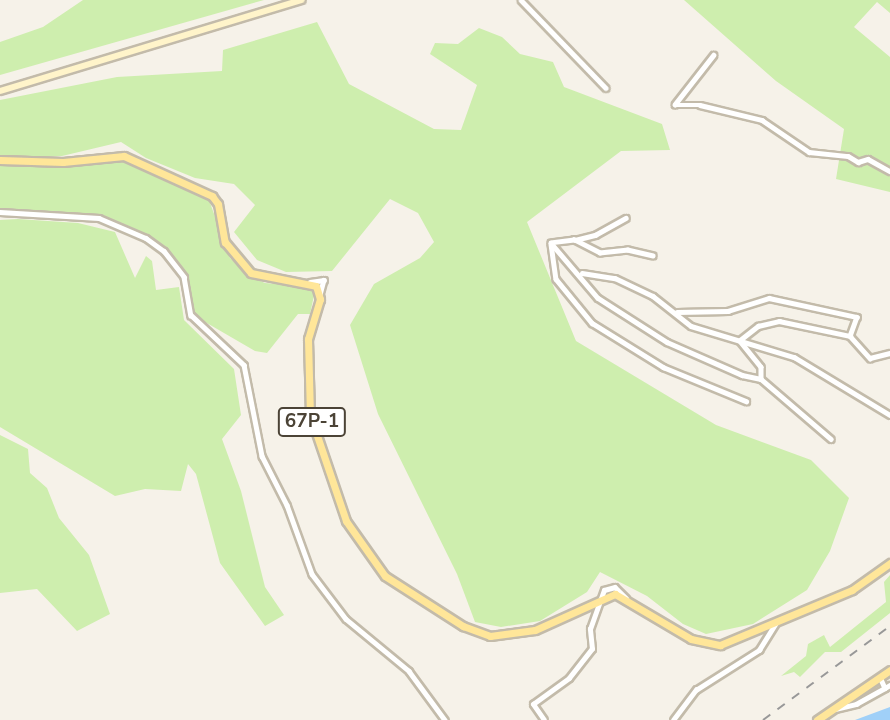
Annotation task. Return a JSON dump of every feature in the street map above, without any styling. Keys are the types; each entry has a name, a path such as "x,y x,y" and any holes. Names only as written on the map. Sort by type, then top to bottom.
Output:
{"main road":[{"path":"0,91 302,0"},
{"name":"67Р-1","path":"0,160 63,162 124,156 212,196 218,204 225,242 251,273 310,282 320,295 308,339 310,415 346,521 368,558 385,576 463,626 491,636 535,631 615,594 626,598 679,633 707,644 731,643 852,590 890,562"},
{"path":"817,720 890,670"}],"street":[{"path":"521,0 606,88"},
{"path":"714,55 674,105 700,105 762,120 809,152 848,156 858,162 868,159 890,171"},
{"path":"0,212 99,218 145,238 177,268 186,284 191,314 244,365 262,456 287,505 312,574 346,619 409,671 445,720"},
{"path":"552,245 595,235 626,218"},
{"path":"574,240 600,253 628,250 653,256"},
{"path":"552,245 581,273 598,298 667,342 742,375 761,379 831,439"},
{"path":"552,245 556,279 592,323 663,367 746,401"},
{"path":"581,273 615,278 677,312 728,311 769,298 782,299 857,317 850,337"},
{"path":"677,312 682,322 794,357 890,415"},
{"path":"740,340 758,326 779,321 850,337 870,358 890,353"},
{"path":"740,340 761,367 761,379"},
{"path":"544,720 533,704 569,678 592,649 590,629 598,600"},
{"path":"673,720 696,690 760,650 775,624"},
{"path":"832,710 856,704 888,686 880,677"}],"green space":[{"path":"83,0 264,0 0,75 0,42 43,27"},
{"path":"684,0 890,0 890,13 877,2 854,27 890,57 890,192 836,179 844,129 776,81"},
{"path":"317,22 349,84 434,129 461,130 477,85 430,54 435,43 458,44 479,28 502,37 520,54 553,62 564,87 662,124 670,150 621,151 527,222 576,341 716,425 811,460 849,498 830,551 807,590 753,624 706,634 683,624 647,596 600,572 587,592 540,621 501,627 475,622 457,574 378,414 350,325 374,284 420,258 434,242 418,213 390,199 332,271 286,272 257,260 234,232 255,205 234,184 195,178 146,158 121,142 62,156 0,159 0,100 117,77 222,71 223,50"},
{"path":"112,158 129,161 209,200 230,258 249,276 265,283 312,287 315,291 310,314 298,314 267,353 255,351 193,315 189,283 152,239 99,216 0,209 0,163 62,166"},
{"path":"0,220 78,223 115,232 135,278 146,256 152,261 156,290 179,287 184,320 234,369 241,415 222,439 241,491 265,587 284,615 265,626 220,563 196,474 188,464 181,491 145,489 115,496 0,427"},
{"path":"0,435 28,449 30,473 47,488 59,518 89,555 110,614 77,631 37,589 0,593"},
{"path":"890,575 890,613 841,652 825,652 800,677 794,672 781,676 806,656 808,644 824,635 830,647 886,602 884,582"}],"water":[{"path":"890,707 890,720 855,720"}],"railway":[{"path":"763,720 890,626"}]}
